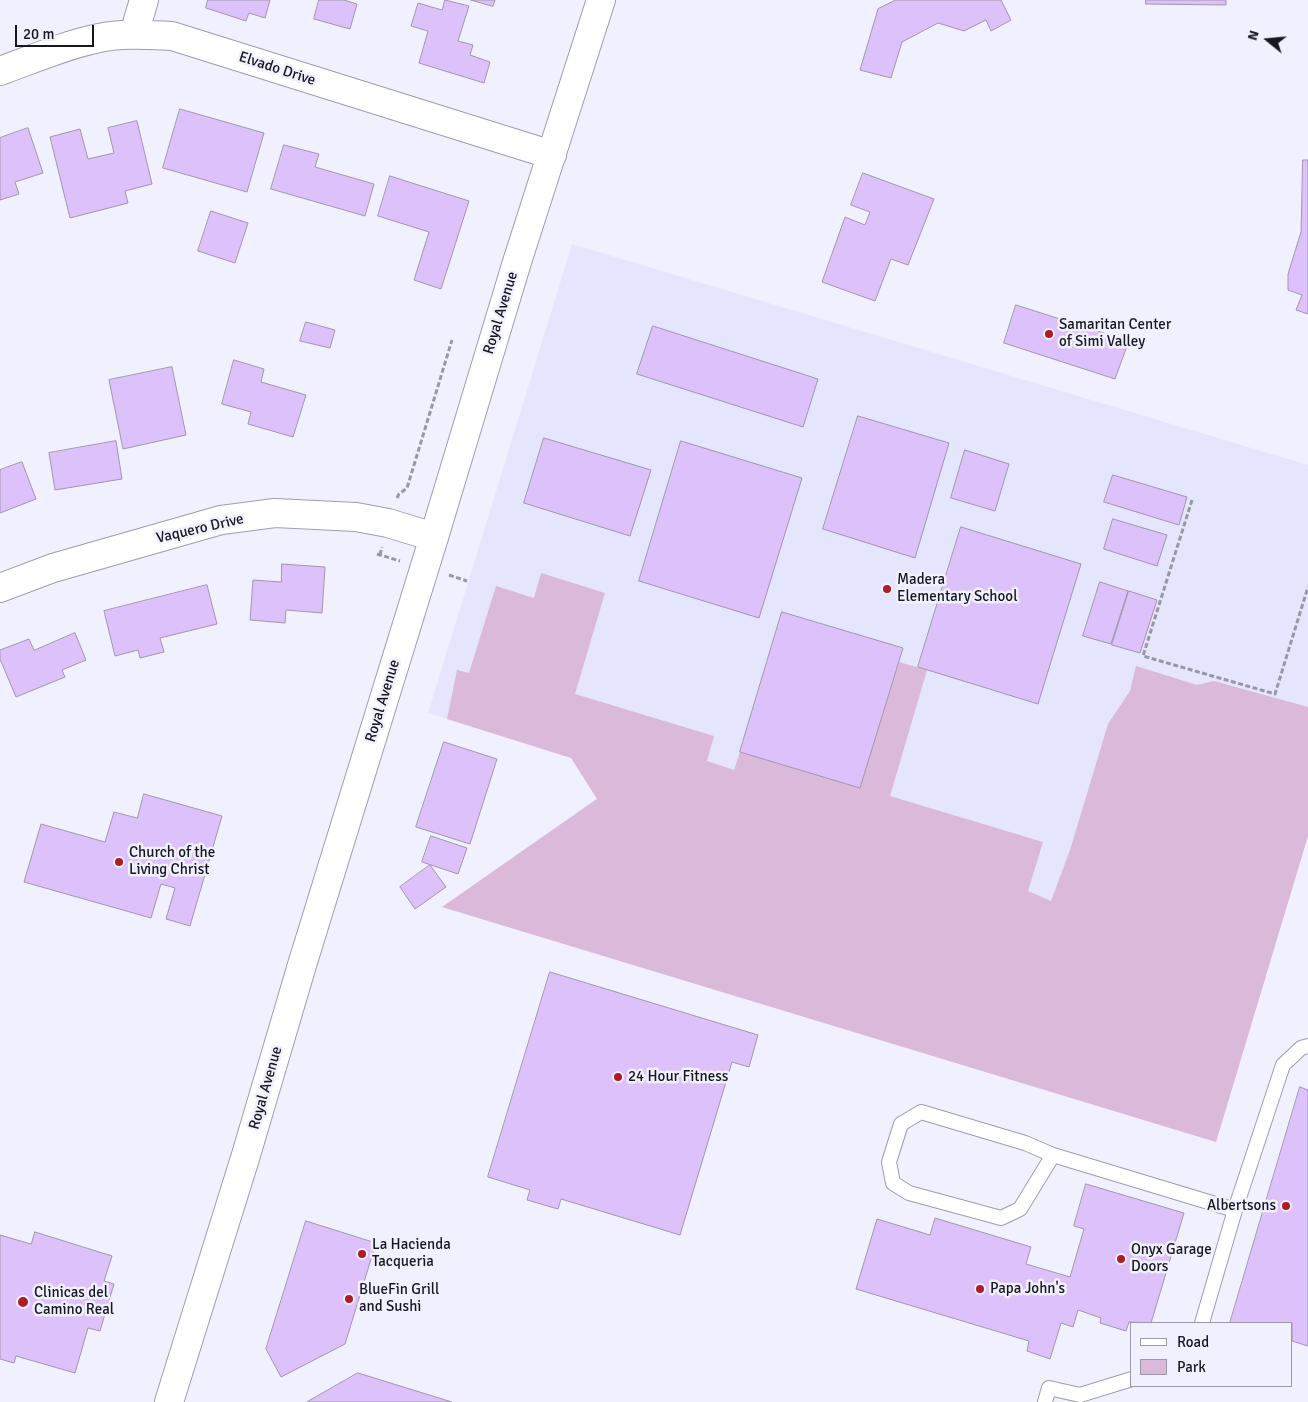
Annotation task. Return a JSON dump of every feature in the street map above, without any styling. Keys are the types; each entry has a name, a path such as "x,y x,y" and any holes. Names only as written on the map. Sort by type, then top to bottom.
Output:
{"main road":[{"path":"134,34 144,0"},
{"name":"Royal Avenue","path":"169,1402 236,1190 305,956 508,290 601,0"},
{"name":"Elvado Drive","path":"0,71 66,47 100,38 134,34 172,36 552,155"},
{"name":"Vaquero Drive","path":"0,588 53,568 221,520 275,513 356,517 388,523 434,537"}],"lane":[{"path":"1202,1322 1283,1065 1301,1048 1308,1046"},
{"path":"1053,1155 1020,1209 1001,1218 910,1193 893,1183 889,1162 901,1124 921,1112 1026,1143 1053,1155 1236,1210"},
{"path":"1045,1402 1050,1388 1079,1399 1130,1380"}],"path":[{"path":"380,555 388,523 399,494 407,488 452,340"},
{"path":"1192,500 1143,656 1275,694 1308,587"}],"shaded area":[{"name":"Madera Elementary School","path":"572,244 1308,465 1308,836 1216,1142 442,907 597,798 571,758 428,713"}],"green space":[{"path":"541,573 605,593 575,694 714,736 707,761 734,770 740,752 860,788 899,662 927,670 890,796 1043,842 1028,891 1051,901 1070,850 1108,724 1130,691 1136,666 1197,685 1214,681 1308,707 1308,836 1216,1142 442,907 597,799 571,758 447,719 457,670 469,673 496,586 534,598"}],"building":[{"path":"208,0 270,0 265,18 249,13 246,21 206,8"},
{"path":"319,0 344,0 357,4 350,29 314,19"},
{"path":"445,0 469,6 458,41 473,45 470,55 490,62 484,83 419,63 428,31 411,26 418,3 442,10"},
{"path":"471,0 495,0 493,6"},
{"path":"896,0 1001,0 1011,20 991,31 986,20 964,31 938,23 902,42 891,78 860,70 878,9"},
{"path":"1146,0 1226,0 1226,5 1146,4"},
{"path":"180,109 264,133 247,192 163,168"},
{"path":"137,121 152,184 125,191 128,203 70,218 50,137 80,129 88,159 114,153 108,128"},
{"path":"28,128 43,173 15,182 19,194 0,200 0,138"},
{"path":"284,145 319,154 315,167 374,184 365,216 271,189"},
{"path":"1303,160 1308,160 1308,314 1296,310 1302,295 1288,290 1288,274 1301,232"},
{"path":"863,173 934,199 908,265 891,259 875,301 822,282 845,217 865,225 870,212 851,205"},
{"path":"390,176 469,201 441,289 414,280 429,232 378,216"},
{"path":"211,211 248,223 235,263 198,251"},
{"path":"1016,305 1104,333 1102,338 1127,346 1115,379 1004,343"},
{"path":"306,322 335,330 330,348 300,341"},
{"path":"653,326 818,379 803,427 637,374"},
{"path":"234,360 264,369 261,382 306,395 293,437 248,424 251,412 222,404"},
{"path":"172,367 186,435 123,449 109,380"},
{"path":"858,416 949,443 915,558 823,529"},
{"path":"544,438 651,470 630,536 524,503"},
{"path":"116,441 122,479 55,490 49,453"},
{"path":"681,441 802,478 759,618 639,581"},
{"path":"965,450 1009,464 995,511 951,498"},
{"path":"22,462 36,499 0,513 0,470"},
{"path":"1113,475 1187,497 1179,525 1104,502"},
{"path":"1113,519 1167,535 1157,566 1104,549"},
{"path":"961,527 1081,564 1038,704 918,667"},
{"path":"282,564 325,567 322,613 286,610 285,623 250,620 253,580 281,582"},
{"path":"1100,582 1128,591 1111,644 1083,636"},
{"path":"207,585 217,624 160,638 164,652 140,658 138,650 115,656 104,611"},
{"path":"1129,591 1157,600 1140,653 1112,645"},
{"path":"782,612 903,648 860,788 740,752"},
{"path":"75,633 86,660 62,670 65,677 16,697 0,659 0,650 29,639 34,650"},
{"path":"444,742 497,759 470,844 416,827"},
{"name":"Church of the Living Christ","path":"144,794 222,816 190,926 166,919 175,888 161,884 151,918 24,882 41,824 105,842 114,812 137,818"},
{"path":"431,836 467,848 458,874 422,862"},
{"path":"430,865 446,887 415,909 400,887"},
{"path":"550,972 758,1035 749,1067 732,1062 680,1235 561,1199 558,1209 527,1200 530,1190 488,1177"},
{"name":"Albertsons","path":"1300,1087 1308,1090 1308,1346 1293,1341 1293,1322 1230,1322"},
{"path":"1086,1184 1184,1213 1151,1322 1129,1322 1126,1331 1100,1323 1101,1318 1078,1310 1073,1327 1061,1323 1050,1359 1027,1351 1029,1341 856,1289 877,1219 930,1235 935,1218 1031,1247 1026,1264 1070,1277 1084,1229 1074,1226"},
{"path":"306,1221 376,1243 345,1344 281,1377 266,1349"},
{"path":"35,1232 112,1256 104,1281 114,1284 100,1331 88,1328 75,1373 16,1356 14,1363 0,1359 0,1235 31,1244"},
{"path":"358,1373 452,1402 307,1402"}],"place":[{"name":"Samaritan Center of Simi Valley","path":"1049,334"},
{"name":"Madera Elementary School","path":"887,589"},
{"name":"Church of the Living Christ","path":"119,862"},
{"name":"24 Hour Fitness","path":"618,1077"},
{"name":"Albertsons","path":"1286,1206"},
{"name":"La Hacienda Tacqueria","path":"362,1254"},
{"name":"Onyx Garage Doors","path":"1121,1259"},
{"name":"Papa John's","path":"980,1289"},
{"name":"BlueFin Grill and Sushi","path":"349,1299"},
{"name":"Clinicas del Camino Real","path":"23,1302"}]}
